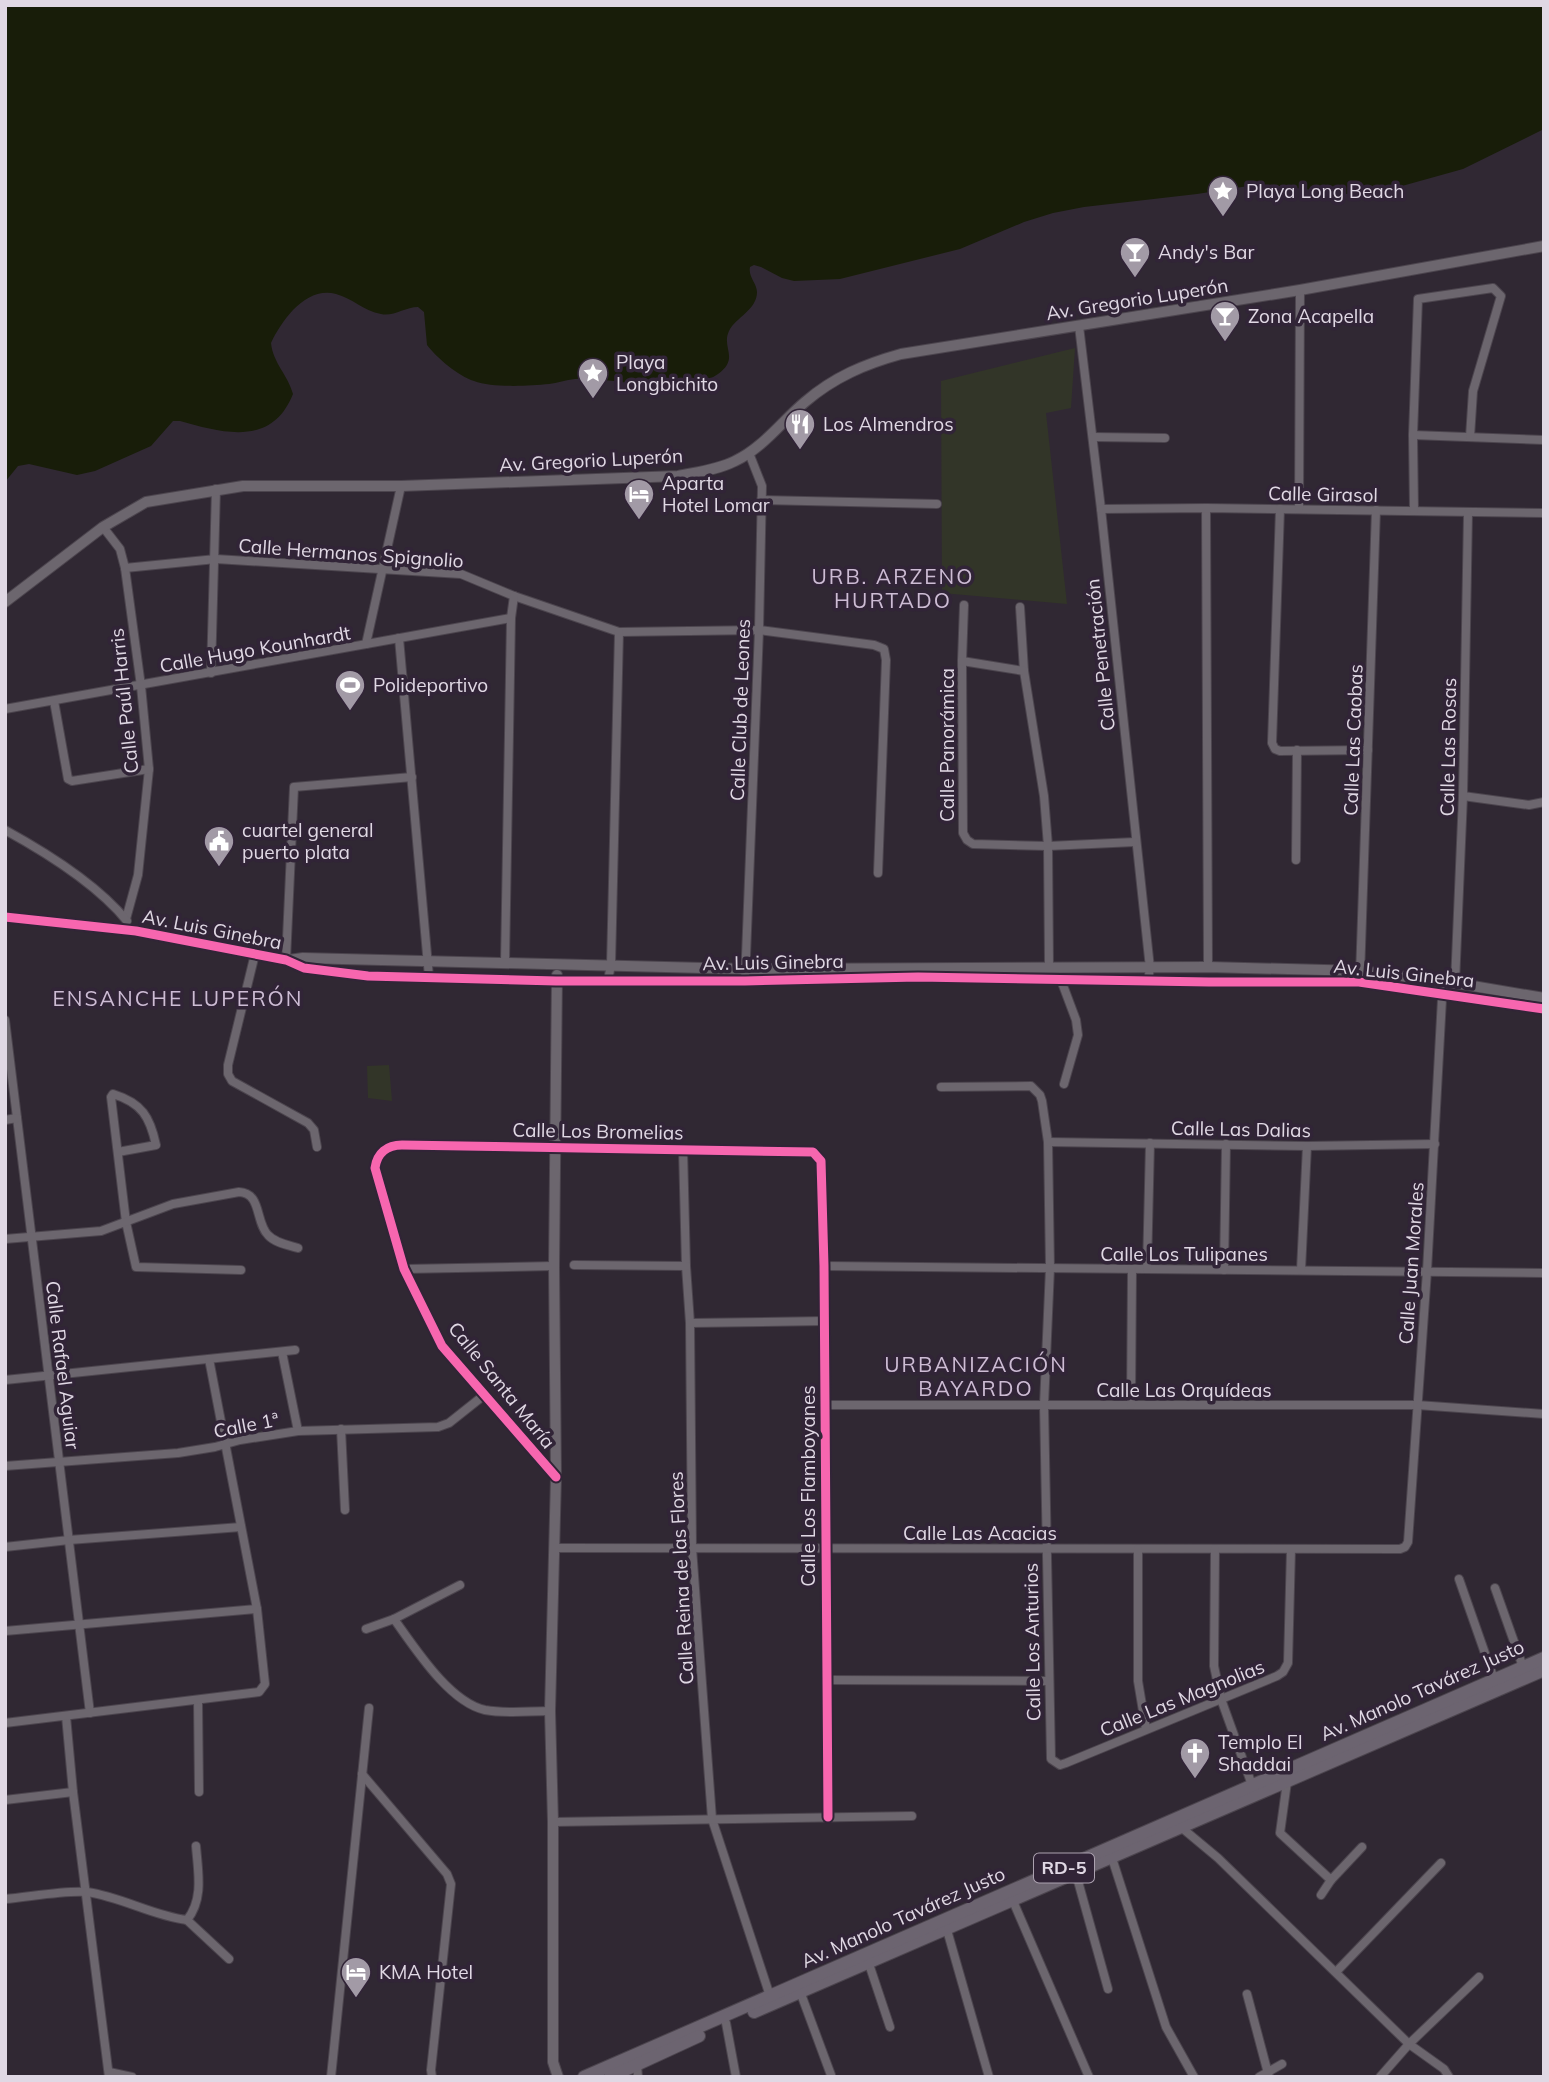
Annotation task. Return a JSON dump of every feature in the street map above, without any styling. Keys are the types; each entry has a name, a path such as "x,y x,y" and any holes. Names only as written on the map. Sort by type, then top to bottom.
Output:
{"main road":[{"name":"Av. Manolo Tavárez Justo","path":"584,2077 1544,1658"},
{"name":"Av. Manolo Tavárez Justo","path":"610,2077 638,2071 726,2023 801,1994 1544,1670"}],"street":[{"name":"Av. Gregorio Luperón","path":"5,602 103,527 146,502 243,486 401,486 678,476 718,468 749,453 806,401 843,374 870,362 901,354 1300,290 1544,246"},
{"path":"1414,511 1413,435 1418,299 1493,288 1501,296 1472,391 1469,437"},
{"path":"1299,509 1300,290"},
{"name":"Calle Penetración","path":"1079,326 1150,968 1148,981"},
{"path":"1413,435 1544,440"},
{"path":"1093,437 1165,438"},
{"name":"Calle Club de Leones","path":"745,975 760,630 762,486 749,453"},
{"path":"366,644 401,486"},
{"path":"211,673 216,489"},
{"path":"761,500 937,504"},
{"path":"1206,508 1208,967"},
{"name":"Calle Girasol","path":"1101,509 1544,513"},
{"path":"1280,509 1272,743 1275,749 1368,750"},
{"name":"Calle Las Caobas","path":"1360,976 1377,510"},
{"name":"Calle Las Rosas","path":"1455,982 1463,796 1468,513"},
{"name":"Calle Paúl Harris","path":"103,527 120,550 125,568 149,769 138,875 126,919"},
{"name":"Calle Hermanos Spignolio","path":"125,568 216,559 461,574 514,596 619,632 760,630 874,645 884,649 886,660 878,873"},
{"path":"505,963 511,618 514,596"},
{"name":"Calle Panorámica","path":"964,605 963,833 967,840 973,844 1048,846 1135,842"},
{"path":"1020,607 1024,671 1044,796 1048,846 1049,967"},
{"name":"Calle Hugo Kounhardt","path":"5,709 511,618"},
{"path":"608,980 611,965 619,632"},
{"path":"400,638 429,977"},
{"path":"962,661 1024,671"},
{"path":"54,701 68,779 72,781 149,769"},
{"path":"1296,860 1297,750"},
{"path":"286,960 294,788 412,777"},
{"path":"1463,796 1529,805 1544,802"},
{"path":"5,830 34,846 112,902 136,931"},
{"name":"Av. Luis Ginebra","path":"5,918 136,931 286,960 304,968 368,976 556,981 1049,967 1208,967 1455,982 1544,998"},
{"path":"255,954 228,1074 233,1081 308,1123 314,1130 317,1147"},
{"name":"Av. Luis Ginebra","path":"286,960 303,958 611,965 745,975 1061,980 1148,981 1360,976 1442,995 1544,1009"},
{"path":"558,965 554,1266 556,1478 550,1711 553,2062 558,2077"},
{"path":"1061,980 1076,1020 1078,1035 1064,1084"},
{"name":"Calle Juan Morales","path":"1405,1547 1408,1542 1427,1271 1443,981"},
{"name":"Calle Rafael Aguiar","path":"5,1020 90,1713"},
{"name":"Calle Los Anturios","path":"941,1087 1031,1087 1040,1095 1048,1142 1051,1268 1044,1405 1050,1753 1055,1763"},
{"path":"118,1152 156,1145 150,1119 145,1113 132,1102 113,1094 111,1097 126,1222 135,1265 139,1269 241,1270"},
{"path":"5,1120 17,1118"},
{"name":"Calle Las Dalias","path":"1048,1142 1307,1146 1435,1144"},
{"path":"1147,1269 1150,1143"},
{"path":"1224,1270 1226,1144"},
{"name":"Calle Los Bromelias","path":"380,1154 394,1145 813,1152 818,1155"},
{"path":"1301,1270 1307,1146"},
{"name":"Calle Reina de las Flores","path":"683,1149 690,1323 692,1548 712,1819 770,1997"},
{"name":"Calle Santa María","path":"380,1154 375,1168 404,1269 442,1346 556,1478"},
{"name":"Calle Los Flamboyanes","path":"818,1155 821,1161 824,1266 828,1818"},
{"path":"5,1239 101,1231 173,1204 245,1192 254,1199 262,1227 267,1234 275,1240 298,1248"},
{"path":"574,1265 686,1266"},
{"path":"404,1269 554,1266"},
{"name":"Calle Los Tulipanes","path":"824,1266 1544,1273"},
{"path":"1131,1405 1132,1269"},
{"path":"690,1323 824,1321"},
{"path":"5,1380 295,1350"},
{"path":"282,1352 298,1432"},
{"path":"5,1723 198,1701 259,1692 263,1689 265,1684 257,1609 209,1359"},
{"name":"Calle 1ª","path":"5,1466 178,1453 298,1432 444,1425 483,1396"},
{"name":"Calle Las Orquídeas","path":"825,1405 1417,1405 1544,1414"},
{"path":"341,1429 345,1510"},
{"path":"5,1548 69,1540 241,1527"},
{"name":"Calle Las Acacias","path":"555,1548 1405,1547"},
{"path":"1138,1549 1138,1681 1146,1729"},
{"path":"1215,1549 1214,1666 1221,1699 1252,1785"},
{"name":"Calle Las Magnolias","path":"1055,1763 1066,1763 1283,1672 1289,1663 1291,1549"},
{"path":"1459,1580 1494,1679"},
{"path":"366,1629 394,1619 460,1585"},
{"path":"1495,1588 1523,1667"},
{"path":"5,1632 257,1609"},
{"path":"394,1619 432,1669 469,1703 504,1712 550,1711"},
{"path":"827,1680 1048,1681"},
{"path":"198,1701 199,1792"},
{"path":"331,2077 369,1707"},
{"path":"66,1716 73,1792 109,2074 132,2077"},
{"path":"362,1773 447,1874 450,1884 432,2077"},
{"path":"1287,1782 1280,1833 1331,1880"},
{"path":"5,1800 73,1792"},
{"path":"553,1822 912,1816"},
{"path":"1182,1828 1219,1858 1409,2045 1444,2069 1449,2077"},
{"path":"187,1920 196,1909 199,1885 196,1846"},
{"path":"1321,1895 1331,1880 1362,1847"},
{"path":"1112,1858 1166,2027 1194,2077"},
{"path":"1336,1972 1441,1863"},
{"path":"1076,1874 1108,1989"},
{"path":"5,1899 86,1892 140,1906 166,1918 187,1920 229,1959"},
{"path":"1013,1900 1089,2077"},
{"path":"947,1930 989,2077"},
{"path":"869,1964 890,2027"},
{"path":"1380,2077 1479,1977"},
{"path":"801,1994 831,2074"},
{"path":"1247,1994 1265,2075 1282,2064"},
{"path":"726,2023 736,2077"}],"shaded area":[{"path":"5,5 1544,5 1544,129 1463,169 1384,191 1347,194 1261,184 1084,207 1024,222 960,249 840,279 794,281 754,265 750,267 750,271 757,289 756,298 750,309 729,331 728,363 718,374 703,382 686,385 648,385 592,379 521,386 482,383 455,371 431,350 427,345 424,312 418,307 386,315 336,294 315,295 288,315 271,343 293,394 284,411 273,422 259,429 229,432 173,421 151,446 95,471 77,475 29,464 18,466 5,482"},
{"path":"1075,348 1071,408 1046,413 1067,604 942,593 941,381"},
{"path":"389,1065 392,1101 368,1098 367,1066"}],"cycle path":[{"path":"5,917 136,931 286,960 304,968 368,976 556,981 918,977 1359,982 1544,1009"},
{"path":"556,1477 442,1346 404,1269 375,1168 380,1154 397,1145 813,1152 821,1161 824,1266 828,1817"}],"place":[{"name":"Playa Long Beach","path":"1223,218"},
{"name":"Andy's Bar","path":"1135,279"},
{"name":"Zona Acapella","path":"1225,343"},
{"name":"Playa Longbichito","path":"593,400"},
{"name":"Los Almendros","path":"800,451"},
{"name":"Aparta Hotel Lomar","path":"639,521"},
{"name":"Polideportivo","path":"350,712"},
{"name":"cuartel general puerto plata","path":"219,868"},
{"name":"Templo El Shaddai","path":"1195,1780"},
{"name":"KMA Hotel","path":"356,1999"}],"district":[{"name":"URB. ARZENO HURTADO","path":"893,589"},
{"name":"ENSANCHE LUPERÓN","path":"178,999"},
{"name":"URBANIZACIÓN BAYARDO","path":"976,1377"}]}
